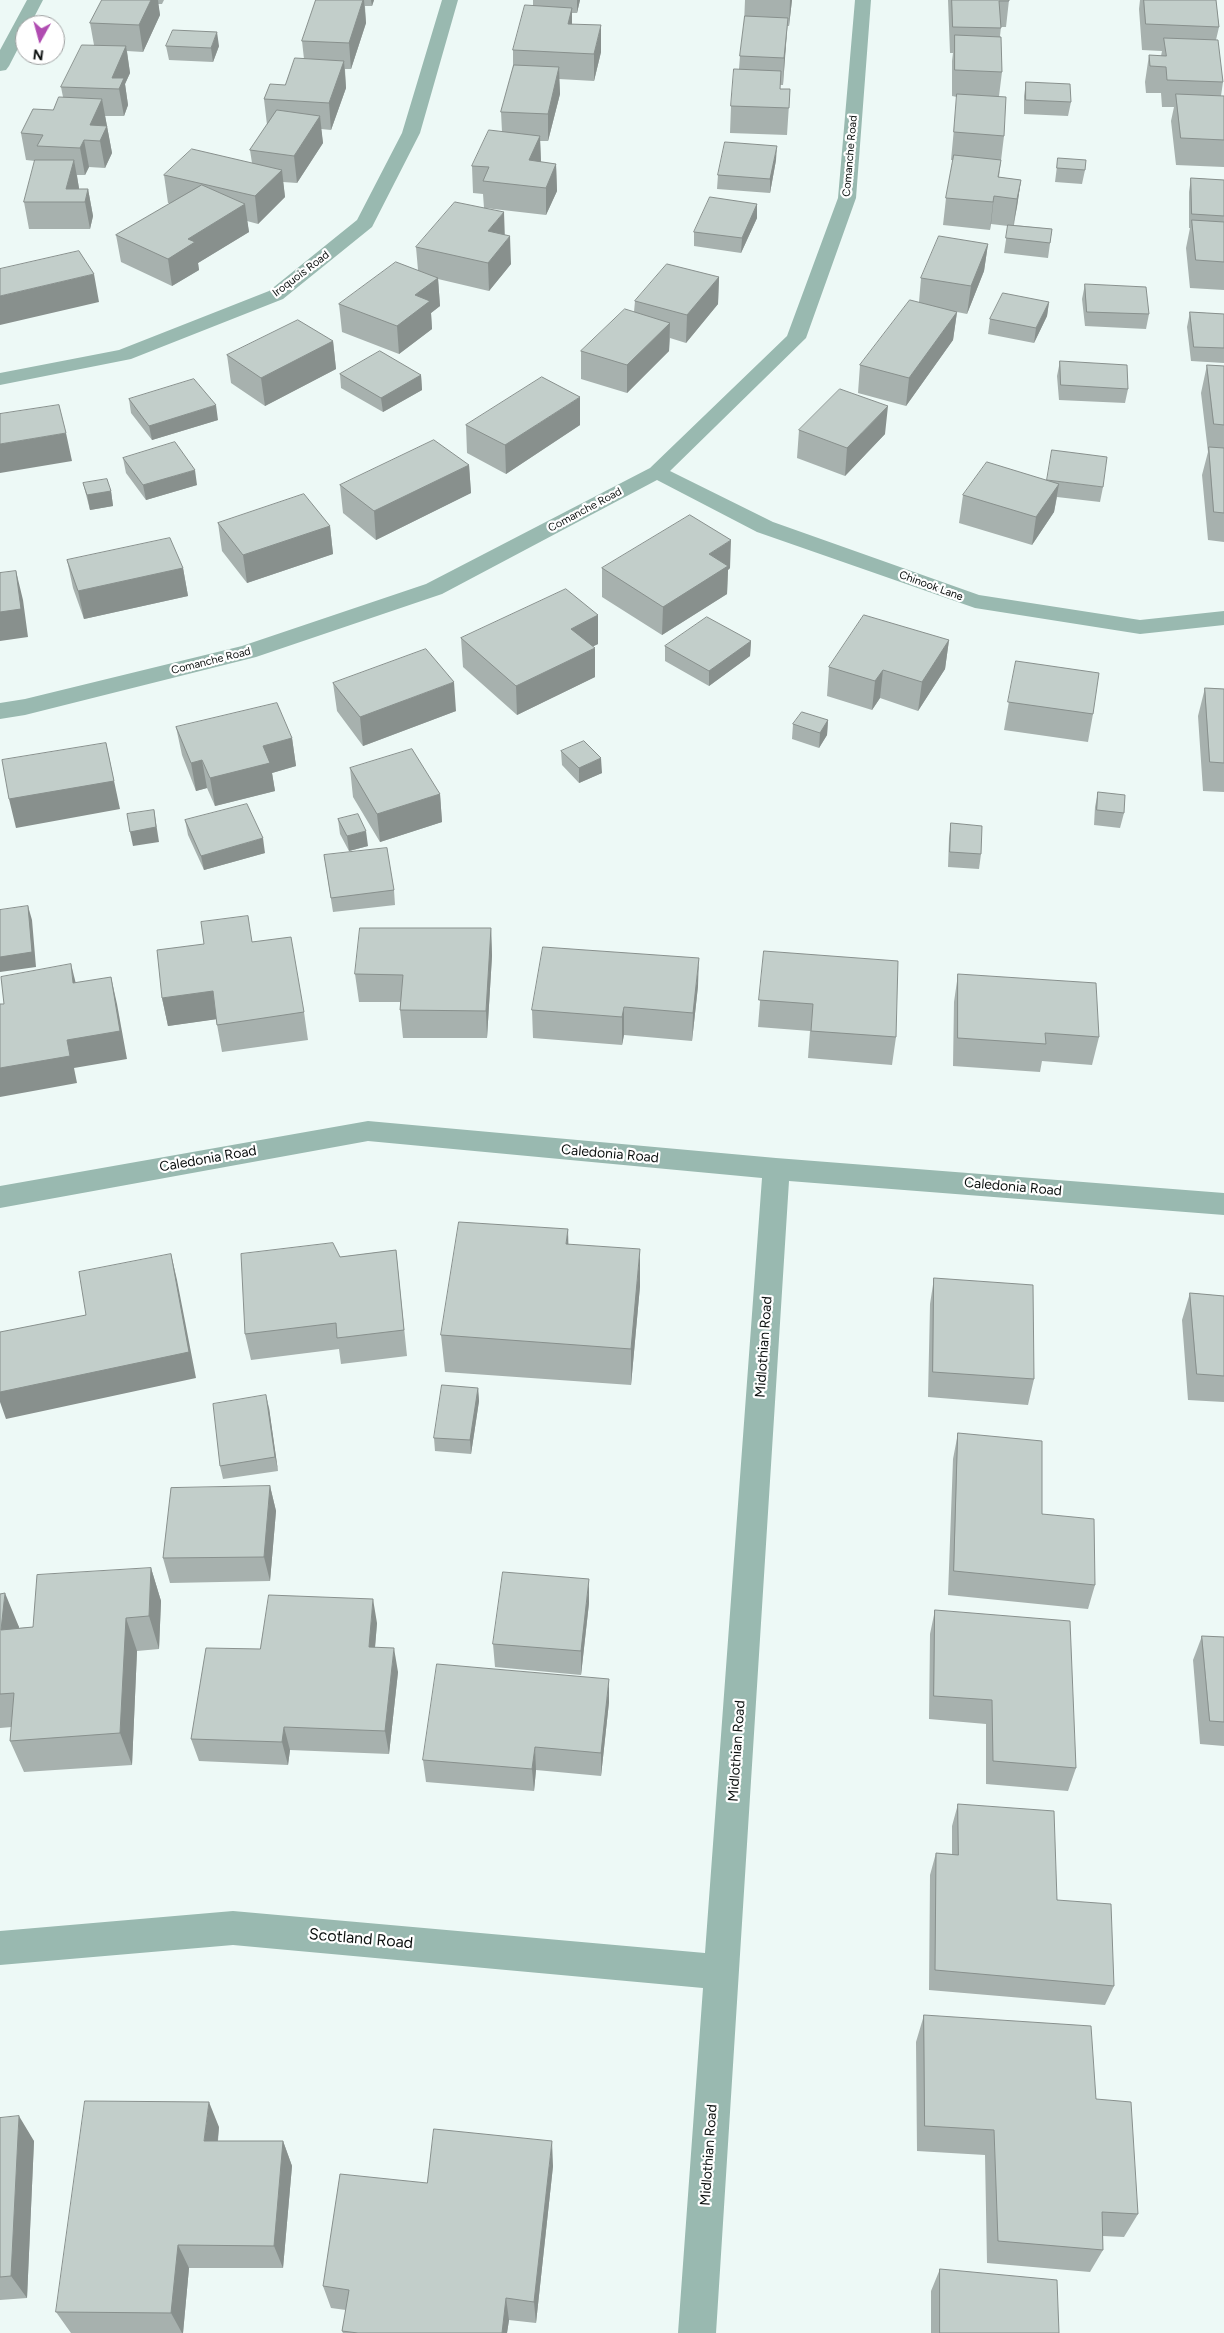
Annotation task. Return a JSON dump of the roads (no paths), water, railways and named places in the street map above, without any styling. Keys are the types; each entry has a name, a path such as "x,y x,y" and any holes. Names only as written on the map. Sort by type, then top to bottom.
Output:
{"street":[{"path":"0,66 35,0"},
{"name":"Iroquois Road","path":"0,379 124,355 276,295 365,224 411,133 450,0"},
{"name":"Comanche Road","path":"0,711 25,707 248,652 434,589 657,472 796,338 847,198 863,0"},
{"name":"Chinook Lane","path":"657,472 766,527 975,601 1140,627 1224,618"},
{"name":"Caledonia Road","path":"0,1197 368,1132 776,1169 1224,1204"},
{"name":"Midlothian Road","path":"697,2333 776,1169"},
{"name":"Scotland Road","path":"0,1948 233,1928 722,1972"}]}
